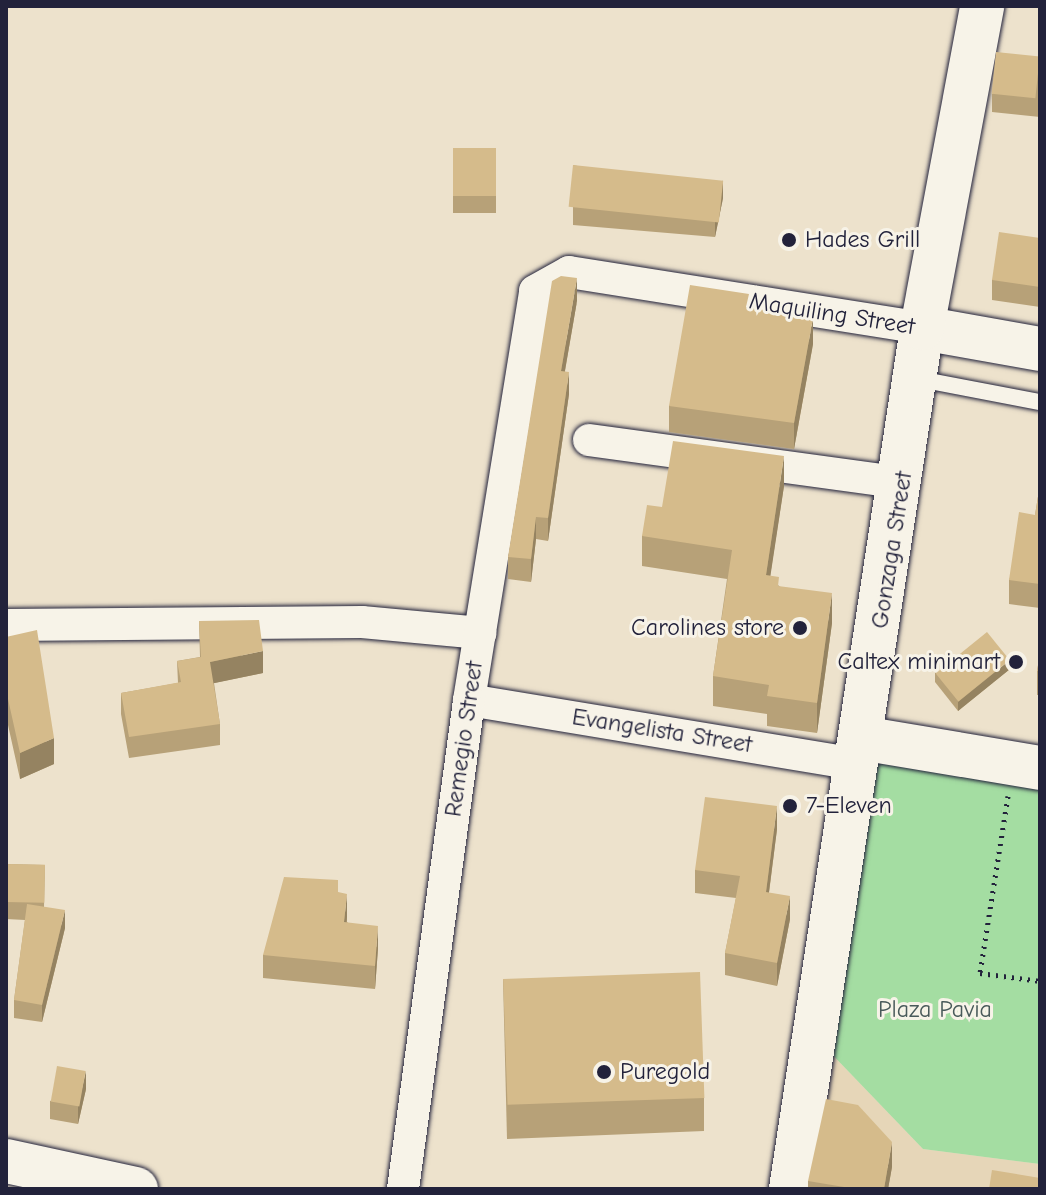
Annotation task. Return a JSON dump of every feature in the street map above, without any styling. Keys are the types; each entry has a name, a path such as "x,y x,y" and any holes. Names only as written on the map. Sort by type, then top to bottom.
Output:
{"main road":[{"name":"Gonzaga Street","path":"791,1189 919,379 922,328 982,6"},
{"name":"Maquiling Street","path":"922,328 1040,349"},
{"name":"Evangelista Street","path":"858,751 1027,765"},
{"path":"24,1172 136,1189"}],"street":[{"name":"Maquiling Street","path":"535,291 569,272 922,328"},
{"name":"Remegio Street","path":"403,1189 469,700 535,291"},
{"path":"589,440 903,483"},
{"path":"6,625 362,622 480,633"},
{"name":"Evangelista Street","path":"469,700 858,751"}],"lane":[{"path":"919,379 1040,402"}],"path":[{"path":"1027,765 980,973 1040,981"}],"shaded area":[{"path":"824,1046 923,1149 1040,1164 1040,1189 798,1189"}],"green space":[{"name":"Plaza Pavia","path":"869,762 1040,788 1040,1164 923,1149 824,1046"}],"building":[{"path":"996,52 1040,57 1035,98 992,94"},
{"path":"453,148 496,148 496,196 453,196"},
{"path":"573,165 723,181 719,223 569,207"},
{"path":"999,232 1040,238 1040,287 992,280"},
{"path":"561,276 577,278 561,371 569,372 548,518 536,517 531,559 508,557 552,281"},
{"path":"690,285 749,294 746,307 813,318 794,423 669,406"},
{"path":"673,441 784,456 766,575 779,577 778,586 832,593 817,703 767,696 769,685 713,676 732,550 642,536 647,505 662,507"},
{"path":"1040,484 1040,584 1009,580 1019,512 1035,515"},
{"path":"259,620 263,651 210,662 220,724 129,737 121,693 181,682 177,661 201,657 199,621"},
{"path":"37,630 54,738 20,753 6,699 6,637"},
{"path":"987,632 1010,660 958,702 936,674"},
{"path":"705,797 777,806 766,892 790,896 777,963 725,953 740,876 695,870"},
{"path":"6,864 45,865 44,903 6,902"},
{"path":"284,877 338,880 338,892 347,894 344,922 378,926 375,966 263,955"},
{"path":"27,904 65,910 42,1005 14,1000"},
{"name":"Puregold","path":"700,972 704,1098 508,1105 503,979"},
{"path":"57,1066 86,1071 79,1106 51,1101"},
{"path":"826,1099 858,1105 892,1142 884,1189 856,1189 808,1181"},
{"path":"992,1170 1040,1178 1040,1189 989,1189"}],"place":[{"name":"Hades Grill","path":"789,240"},
{"name":"Carolines store","path":"800,628"},
{"name":"Caltex minimart","path":"1016,662"},
{"name":"7-Eleven","path":"790,806"},
{"name":"Puregold","path":"604,1072"}]}
